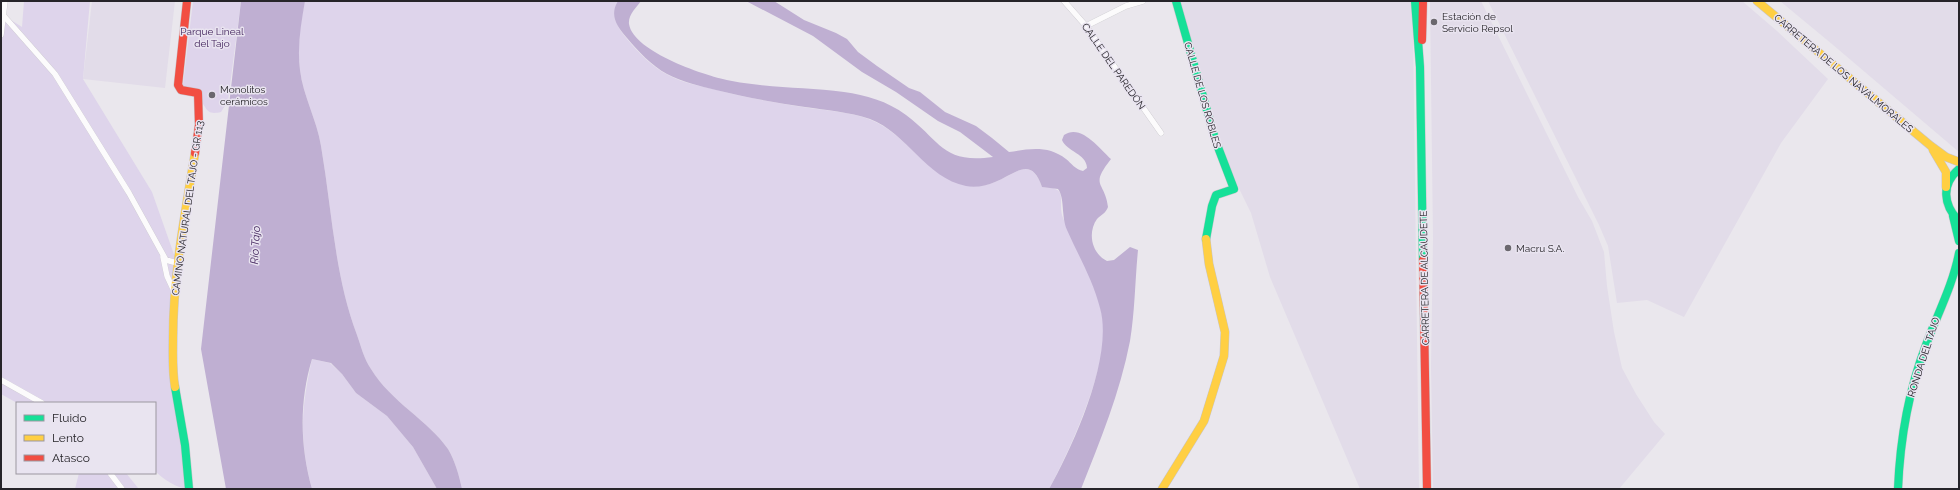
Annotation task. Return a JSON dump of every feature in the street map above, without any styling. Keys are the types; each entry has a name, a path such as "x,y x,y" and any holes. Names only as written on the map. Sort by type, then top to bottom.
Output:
{"main road":[{"name":"CAMINO NATURAL DEL TAJO - GR 113","path":"187,1 178,85 181,90 198,93 199,125 177,262 174,292 173,374 185,445 190,489"},
{"name":"CALLE DE LOS ROBLES","path":"1162,489 1204,420 1224,356 1225,332 1209,264 1206,240 1212,206 1216,195 1224,191 1234,189 1216,142 1176,1"},
{"name":"CARRETERA DE ALCAUDETE","path":"1415,1 1420,67 1427,489"},
{"name":"CARRETERA DE ALCAUDETE","path":"1420,67 1423,1"},
{"name":"CARRETERA DE LOS NAVALMORALES","path":"1757,1 1931,146 1946,157 1959,162"},
{"name":"CARRETERA DE LOS NAVALMORALES","path":"1931,146 1946,172 1947,206 1956,218"},
{"path":"1946,188 1950,178 1959,169"},
{"path":"1956,218 1959,241"},
{"name":"RONDA DEL TAJO","path":"1898,489 1900,451 1911,388 1925,346 1955,270 1959,253"}],"street":[{"path":"1,35 4,1"},
{"name":"CALLE DEL PAREDÓN","path":"1064,1 1086,26 1161,133"},
{"path":"1086,26 1126,6 1143,1"},
{"path":"3,15 54,74 129,193 166,260 177,262"},
{"path":"161,251 167,276 174,292"},
{"path":"1,380 40,402"},
{"path":"111,474 122,489"}],"shaded area":[{"path":"92,1 175,1 165,88 83,79"},
{"path":"1179,1 1411,1 1413,30 1419,489 1360,489 1270,277 1251,213 1228,166"},
{"path":"1430,1 1481,1 1578,197 1592,221 1604,252 1607,286 1614,332 1622,368 1636,394 1654,422 1665,434 1619,489 1433,489 1431,367 1433,239"},
{"path":"1488,1 1742,1 1777,31 1828,79 1781,143 1684,317 1647,300 1617,303 1608,246"},
{"path":"1780,1 1959,1 1959,152 1832,44"}],"green space":[{"path":"24,1 90,1 83,79 152,192 177,263 173,374 189,489 185,489 171,483 156,472 156,402 16,402 1,394 1,35 3,15 22,27"},
{"name":"Parque Lineal del Tajo","path":"193,1 241,1 228,101 221,112 212,113 207,110 198,99 182,93"},
{"path":"305,1 618,1 615,16 623,34 651,64 674,78 692,84 751,98 864,117 884,126 939,173 965,185 988,185 1022,170 1028,169 1033,172 1038,177 1042,187 1056,189 1061,195 1062,216 1083,260 1101,308 1104,338 1095,382 1077,430 1049,489 462,489 453,458 448,449 430,429 379,381 371,369 366,361 349,312 338,265 319,136 304,89 300,70 300,35"},
{"path":"312,359 330,363 342,374 356,393 387,416 413,447 437,489 312,489 305,455 303,424 308,377"},
{"path":"79,474 127,474 138,488 75,489"}],"water":[{"name":"Río Tajo","path":"241,1 305,1 299,44 300,70 304,89 319,136 338,265 349,312 366,361 371,369 379,381 430,429 448,449 453,458 462,489 437,489 413,447 387,416 356,393 342,374 331,363 312,359 303,408 303,440 312,489 226,489 201,349"},
{"path":"618,1 641,1 633,12 629,21 634,34 643,44 673,62 721,79 732,81 830,90 868,97 884,102 899,110 918,125 935,142 952,154 976,158 993,157 960,132 938,121 896,92 862,72 813,36 746,1 774,1 804,20 847,39 858,52 877,66 909,88 920,92 945,112 976,126 1009,152 1038,149 1045,150 1059,155 1076,168 1083,171 1087,168 1086,163 1080,156 1064,144 1062,140 1064,135 1070,132 1077,132 1090,139 1111,159 1104,168 1100,180 1108,207 1097,219 1092,230 1092,237 1098,253 1107,261 1114,260 1130,247 1138,250 1133,318 1130,341 1121,379 1102,435 1081,489 1049,489 1069,449 1089,401 1101,351 1103,328 1097,298 1065,225 1062,197 1058,189 1042,187 1038,177 1028,169 1016,172 988,185 969,187 952,181 939,174 895,134 870,119 846,113 783,104 738,95 685,82 673,77 661,71 651,63 620,30 614,16 615,6"}],"traffic: fast":[{"path":"1176,1 1216,142 1234,189 1216,195 1212,206 1206,239"},
{"path":"1415,1 1420,67 1423,260"},
{"path":"1959,169 1949,181 1946,195 1950,208 1959,221"},
{"path":"1953,216 1959,241"},
{"path":"1898,489 1903,434 1914,380 1953,277 1959,253"},
{"path":"175,387 185,445 189,489"}],"traffic: slow":[{"path":"1757,1 1931,146 1946,157 1959,162"},
{"path":"1933,150 1946,172 1946,187"},
{"path":"175,387 173,374 175,291 180,245 195,153"},
{"path":"1162,489 1204,421 1224,356 1225,332 1209,264 1206,239"}],"traffic: jam":[{"path":"187,1 178,85 181,90 198,93 199,125 195,153"},
{"path":"1422,40 1423,1"},
{"path":"1423,260 1427,489"}],"place":[{"name":"Estación de Servicio Repsol","path":"1434,22"},
{"name":"Monolitos cerámicos","path":"212,95"},
{"name":"Macru S.A.","path":"1508,248"}]}
